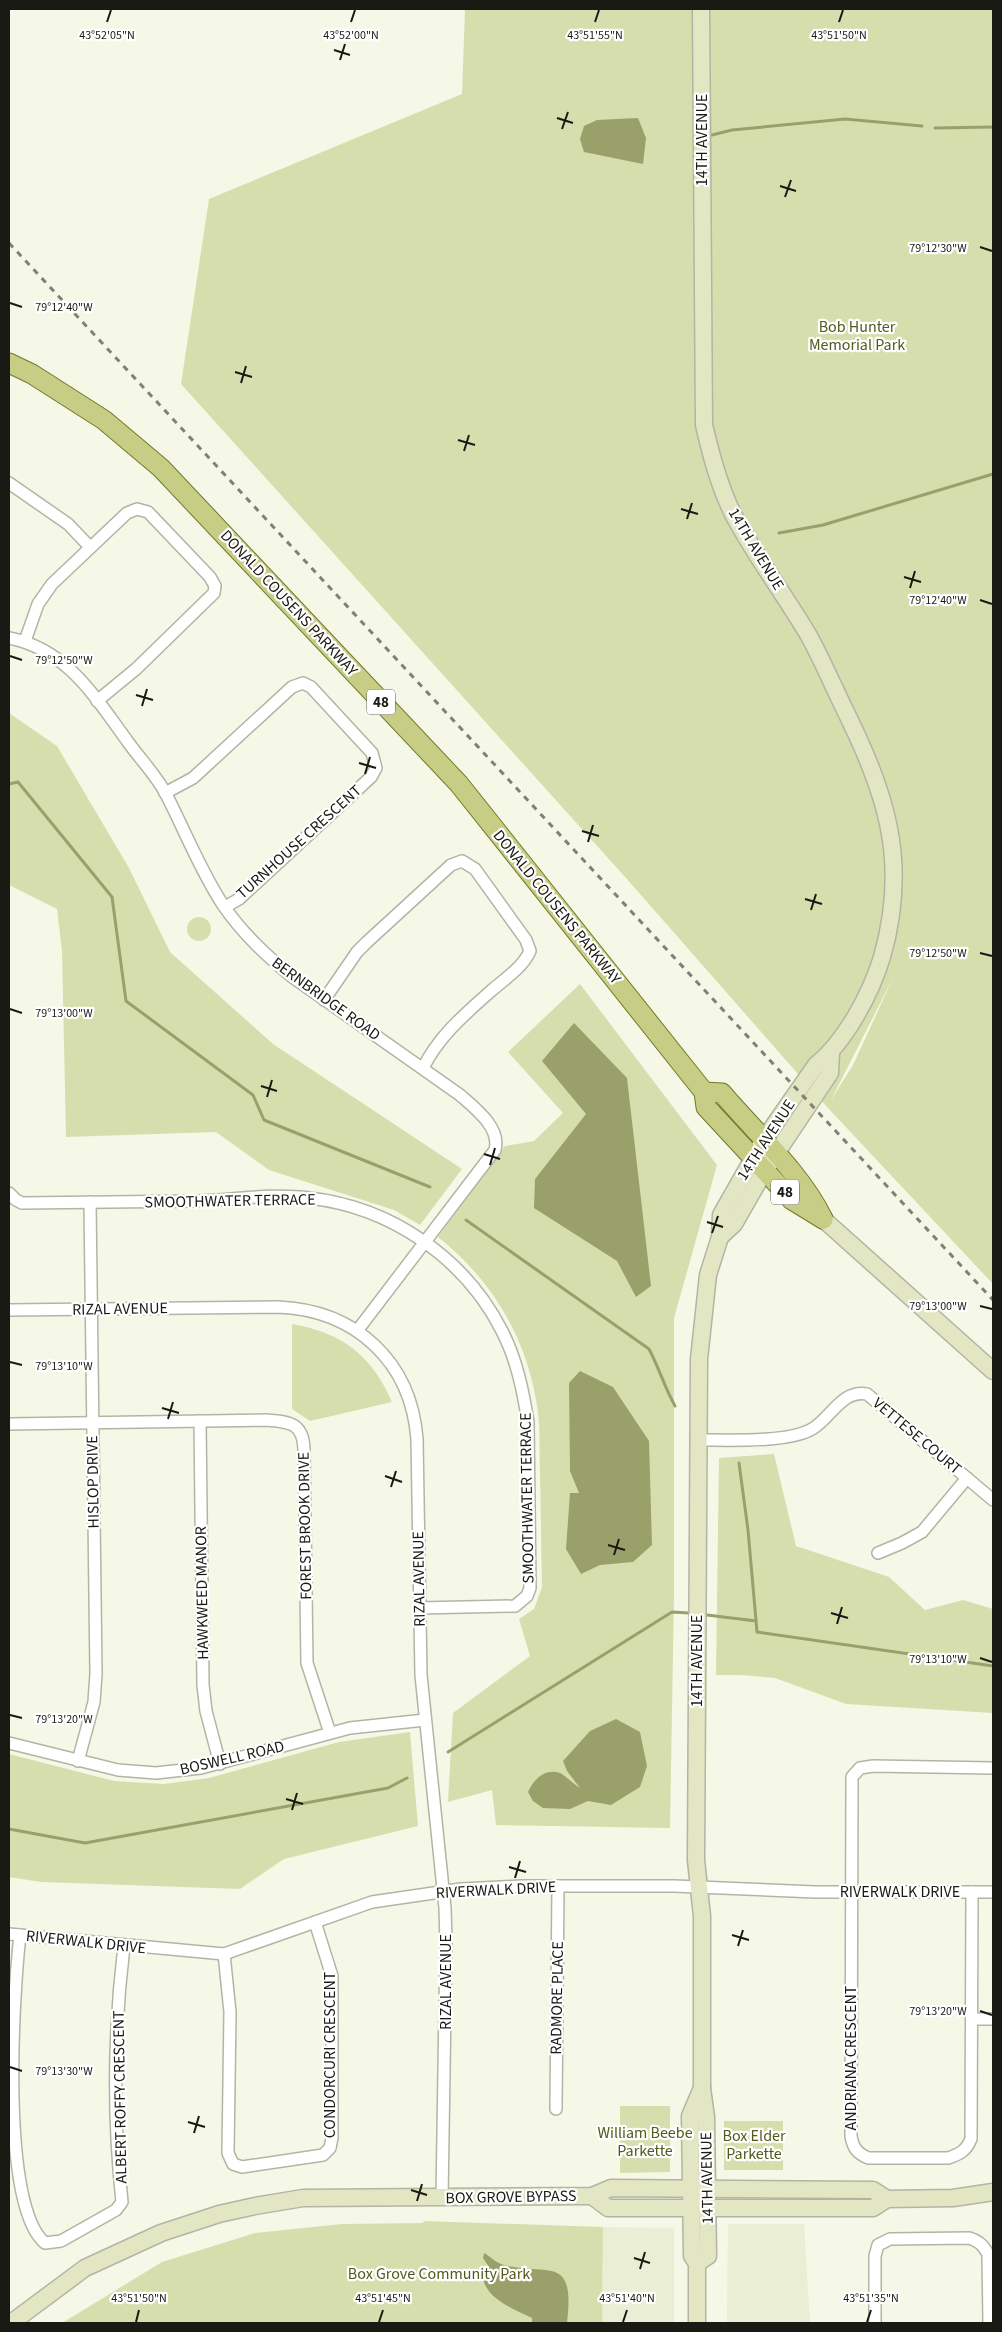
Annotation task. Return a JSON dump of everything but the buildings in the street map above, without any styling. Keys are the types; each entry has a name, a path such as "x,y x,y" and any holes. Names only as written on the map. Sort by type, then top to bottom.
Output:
{"main road":[{"name":"14TH AVENUE","path":"697,2264 708,2256 706,2117 702,2088 702,1916 696,1860 699,1360 708,1275 720,1237 721,1215 759,1164 816,1064 831,1053 859,1009 874,980 888,936 894,900 893,860 889,822 878,784 861,742 810,638 733,514 714,466 704,425 701,9"},
{"name":"DONALD COUSENS PARKWAY","path":"9,363 32,374 104,420 161,468 459,784 704,1092 706,1107 792,1200 822,1218 993,1371"},
{"name":"DONALD COUSENS PARKWAY","path":"704,1092 722,1093 816,1204 822,1218"},
{"name":"14TH AVENUE","path":"697,2323 697,2264 692,2256 690,2208 690,2116 702,2088"},
{"name":"BOX GROVE BYPASS","path":"11,2323 85,2268 161,2233 219,2214 303,2198 592,2196 611,2188 708,2188 873,2190 888,2199"},
{"name":"BOX GROVE BYPASS","path":"592,2196 608,2208 873,2208 888,2199 953,2198 993,2192"}],"street":[{"path":"9,483 68,524 90,547"},
{"path":"24,641 33,616 44,595 58,577 127,514 137,509 148,512 210,577 215,586 214,594 136,669 97,700"},
{"name":"BERNBRIDGE ROAD","path":"9,638 24,641 44,650 66,664 88,687 165,793 193,854 225,907 265,954 324,1000 423,1068 476,1109 494,1130 498,1141 495,1150 358,1331"},
{"name":"TURNHOUSE CRESCENT","path":"165,793 193,778 292,687 303,683 311,687 372,752 376,768 371,777 239,899 225,907"},
{"path":"324,1000 357,952 451,865 462,861 475,868 526,940 530,951 520,965 448,1030 423,1068"},
{"name":"SMOOTHWATER TERRACE","path":"9,1193 16,1200 22,1202 308,1198 349,1205 377,1215 447,1258 476,1289 502,1332 518,1372 528,1422 530,1588 527,1596 515,1606 419,1608"},
{"name":"HISLOP DRIVE","path":"78,1761 94,1702 96,1674 90,1202"},
{"name":"RIZAL AVENUE","path":"9,1310 292,1308 325,1314 358,1331 380,1351 396,1372 408,1394 415,1420 418,1468 421,1675 443,1892 446,1943 442,2198"},
{"name":"VETTESE COURT","path":"698,1440 763,1439 800,1434 813,1429 849,1395 858,1392 867,1394 993,1500"},
{"name":"FOREST BROOK DRIVE","path":"9,1424 200,1421 287,1422 297,1428 301,1434 304,1449 307,1663 330,1733"},
{"name":"HAWKWEED MANOR","path":"200,1421 204,1691 206,1711 220,1764"},
{"path":"878,1553 922,1532 968,1478"},
{"name":"BOSWELL ROAD","path":"9,1743 118,1770 156,1773 220,1764 350,1728 425,1720"},
{"path":"851,1892 850,1782 860,1768 873,1766 993,1768"},
{"name":"RIVERWALK DRIVE","path":"15,1935 224,1954 379,1900 486,1887 558,1886 851,1892 993,1892"},
{"name":"RADMORE PLACE","path":"556,2109 558,1886"},
{"name":"ANDRIANA CRESCENT","path":"851,1892 851,2136 852,2144 858,2153 868,2158 948,2158 959,2154 967,2148 971,2139 972,1892"},
{"name":"CONDORCURI CRESCENT","path":"224,1954 230,2012 228,2152 233,2164 242,2167 323,2155 330,2148 332,2138 333,1992 329,1963 315,1922"},
{"name":"ALBERT ROFFY CRESCENT","path":"15,1935 10,2054 10,2143 16,2184 24,2213 33,2232 46,2243 61,2241 116,2210 122,2202 117,2137 119,1988 124,1946"},
{"path":"972,2018 993,2018"},
{"path":"875,2323 875,2256 878,2245 890,2239 968,2238 977,2241 988,2254 989,2323"}],"shaded area":[{"path":"638,118 646,138 643,164 584,152 580,139 584,126 597,120"},
{"path":"574,1023 627,1078 651,1286 636,1297 617,1261 534,1208 535,1179 586,1114 542,1061"},
{"path":"580,1371 613,1387 649,1441 652,1545 633,1562 600,1565 581,1574 566,1549 570,1493 579,1493 570,1471 569,1383"},
{"path":"616,1719 640,1732 647,1766 640,1787 611,1805 588,1801 570,1809 543,1808 533,1801 528,1792 530,1788 536,1779 549,1772 560,1773 580,1788 567,1771 563,1761 590,1731"},
{"path":"728,2224 804,2224 810,2323 727,2323"},
{"path":"603,2227 674,2228 674,2323 602,2323"},
{"path":"484,2253 504,2265 556,2272 563,2277 567,2286 567,2323 532,2323 532,2318 503,2303 490,2293 483,2279 488,2273 489,2267 483,2258"}],"green space":[{"name":"Bob Hunter Memorial Park","path":"465,9 993,9 993,1284 827,1107 626,878 181,384 209,199 462,94","holes":["893,978 853,1065 831,1100"]},
{"path":"9,713 57,746 129,868 170,952 273,1044 462,1169 420,1225 394,1210 269,1170 216,1132 66,1137 62,951 57,909 9,885"},
{"path":"199,917 207,921 211,929 207,937 199,941 191,937 187,929 191,921"},
{"path":"580,984 717,1165 674,1318 674,1595 670,1828 496,1825 492,1790 448,1802 453,1713 530,1656 519,1619 534,1609 542,1587 540,1436 538,1409 531,1376 514,1331 489,1289 457,1253 438,1237 505,1146 534,1141 563,1113 508,1052"},
{"path":"292,1324 326,1333 341,1340 353,1349 375,1371 392,1402 310,1421 292,1409"},
{"path":"774,1454 796,1546 889,1577 925,1610 963,1600 993,1609 993,1713 846,1704 775,1678 716,1675 719,1458"},
{"path":"410,1732 418,1826 284,1859 240,1889 41,1882 9,1877 9,1754 114,1781 164,1784 209,1778 339,1742"},
{"name":"William Beebe Parkette","path":"620,2106 670,2106 670,2172 620,2173"},
{"name":"Box Elder Parkette","path":"724,2121 783,2121 783,2170 724,2170"},
{"name":"Box Grove Community Park","path":"424,2221 603,2227 602,2323 62,2323 162,2262 255,2233 342,2224 423,2223"}],"waterway":[{"path":"712,135 732,130 845,119 922,126"},
{"path":"935,128 993,127"},
{"path":"779,533 823,525 993,474"},
{"path":"9,784 18,782 112,897 126,1001 253,1095 264,1120 430,1187"},
{"path":"466,1220 649,1349 675,1406"},
{"path":"739,1463 748,1530 757,1632 993,1666"},
{"path":"448,1752 672,1612 689,1613"},
{"path":"707,1615 756,1621"},
{"path":"9,1829 85,1843 388,1788 407,1778"}],"railway":[{"path":"9,243 993,1300"}]}
